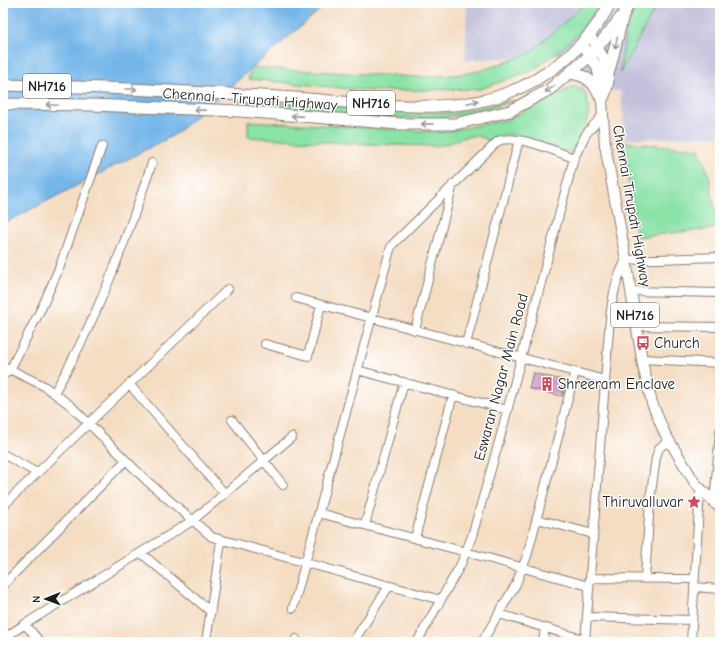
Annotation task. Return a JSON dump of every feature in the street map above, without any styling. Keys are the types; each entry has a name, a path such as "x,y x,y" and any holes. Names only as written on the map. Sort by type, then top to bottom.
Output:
{"highway":[{"name":"Chennai - Tirupati Highway","path":"3,85 92,86 401,105 453,106 502,95 542,77 586,40 610,3"},
{"path":"609,71 624,15 629,3"},
{"name":"Chennai - Tirupati Highway","path":"3,104 91,105 239,111 400,124 455,124 510,111 550,89 594,51 624,15"},
{"path":"570,73 583,76 592,82 597,90"}],"main road":[{"path":"586,40 609,71 609,88 602,101"},
{"path":"594,51 599,76 597,90 602,101"},
{"name":"Chennai Tirupati Highway","path":"602,101 602,116 642,359 652,403 669,441 700,489 717,506"}],"street":[{"name":"Eswaran Nagar Main Road","path":"418,642 466,552 481,507 508,410 574,158 586,134 602,116"},
{"path":"293,608 390,250 398,238 498,140 505,138 519,140 574,158"},
{"path":"466,344 519,140"},
{"path":"3,375 44,305 60,266 102,146"},
{"path":"54,393 94,319 127,238 152,163"},
{"path":"415,330 453,184"},
{"path":"499,614 586,641 611,307 619,273 626,260 720,257"},
{"path":"3,506 228,289"},
{"path":"631,291 720,293"},
{"path":"296,298 521,359 605,380"},
{"path":"265,344 308,356 321,305"},
{"path":"637,326 720,327"},
{"path":"642,359 720,363"},
{"path":"7,368 54,393 70,405 125,461 192,522 212,537 305,564 441,600"},
{"path":"357,370 508,410"},
{"path":"482,642 516,584 523,568 575,372"},
{"path":"365,525 404,382"},
{"path":"129,384 225,494"},
{"path":"415,538 453,395"},
{"path":"232,420 283,485"},
{"path":"717,506 720,431"},
{"path":"3,639 192,522 292,437"},
{"path":"644,579 648,516 656,457 659,448 669,441"},
{"path":"3,454 37,474"},
{"path":"3,585 125,461"},
{"path":"691,642 700,489"},
{"path":"319,513 589,586"},
{"path":"537,519 593,534"},
{"path":"206,642 221,540"},
{"path":"141,553 211,612"},
{"path":"590,578 644,579 694,583 720,589"},
{"path":"353,642 389,586"},
{"path":"587,617 692,620"},
{"path":"25,624 40,642"},
{"path":"543,642 545,628"}],"shaded area":[{"path":"467,3 720,3 720,136 626,139 620,91 581,88 580,54 465,60"}],"green space":[{"path":"586,3 600,3 582,30 558,52 531,71 480,89 372,91 248,79 252,68 226,66 417,77 454,75 480,71 530,53"},
{"path":"638,3 658,3 620,73 625,34"},
{"path":"575,86 585,92 588,116 583,131 572,153 509,134 502,135 489,141 481,137 468,136 442,145 434,146 364,144 248,137 248,121 442,132 506,120"},
{"path":"238,100 397,111 452,113 513,100 493,108 472,113 428,118 406,118 237,105"},
{"path":"623,142 699,149 709,176 718,228 637,237"}],"water":[{"path":"3,3 328,3 174,135 3,224"}],"building":[{"name":"Shreeram Enclave","path":"533,373 566,381 562,396 529,388"}],"place":[{"name":"Church","path":"643,343"},
{"name":"Shreeram Enclave","path":"547,384"},
{"name":"Thiruvalluvar","path":"694,502"}]}
